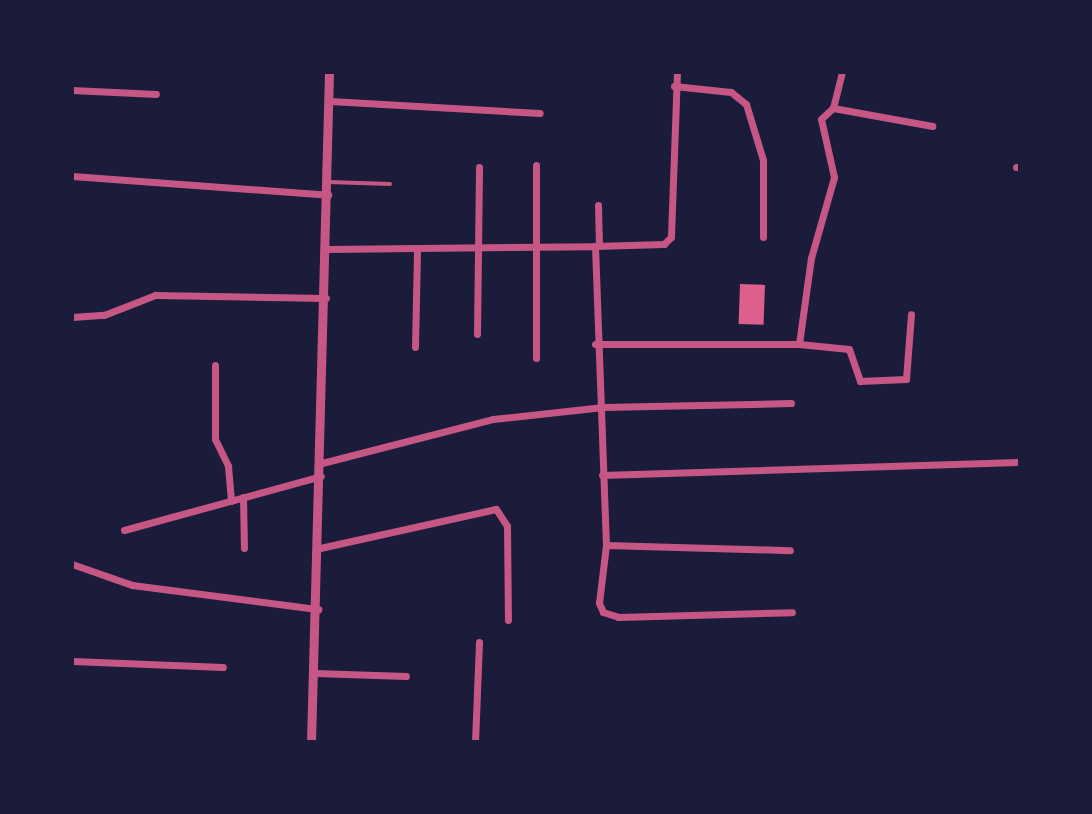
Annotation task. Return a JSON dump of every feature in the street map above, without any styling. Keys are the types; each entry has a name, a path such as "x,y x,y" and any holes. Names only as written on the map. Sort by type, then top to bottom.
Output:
{"street":[{"path":"312,742 322,476 329,72"},
{"path":"327,249 478,250 664,244 671,237 674,86 677,72"},
{"path":"799,344 811,258 834,177 821,118 833,108 842,72"},
{"path":"674,86 731,92 746,104 763,160 763,237"},
{"path":"72,90 156,94"},
{"path":"330,101 540,113"},
{"path":"833,108 932,127"},
{"path":"536,165 536,358"},
{"path":"477,334 479,167"},
{"path":"72,176 328,195"},
{"path":"598,205 595,344 603,407 602,475 606,545 599,603 609,615 792,612"},
{"path":"415,347 417,250"},
{"path":"72,317 104,315 155,295 326,298"},
{"path":"595,344 799,344 849,349 860,381 906,379 911,314"},
{"path":"215,365 215,439 228,466 231,500"},
{"path":"322,463 492,419 603,407 791,403"},
{"path":"602,475 1020,463"},
{"path":"124,530 322,476"},
{"path":"243,497 244,548"},
{"path":"320,548 496,509 507,526 508,620"},
{"path":"606,545 790,550"},
{"path":"72,564 132,585 318,609"},
{"path":"475,742 479,642"},
{"path":"72,661 223,667"},
{"path":"316,673 406,676"}],"lane":[{"path":"328,182 390,184"}],"building":[{"path":"740,284 765,285 764,325 739,324"}]}
